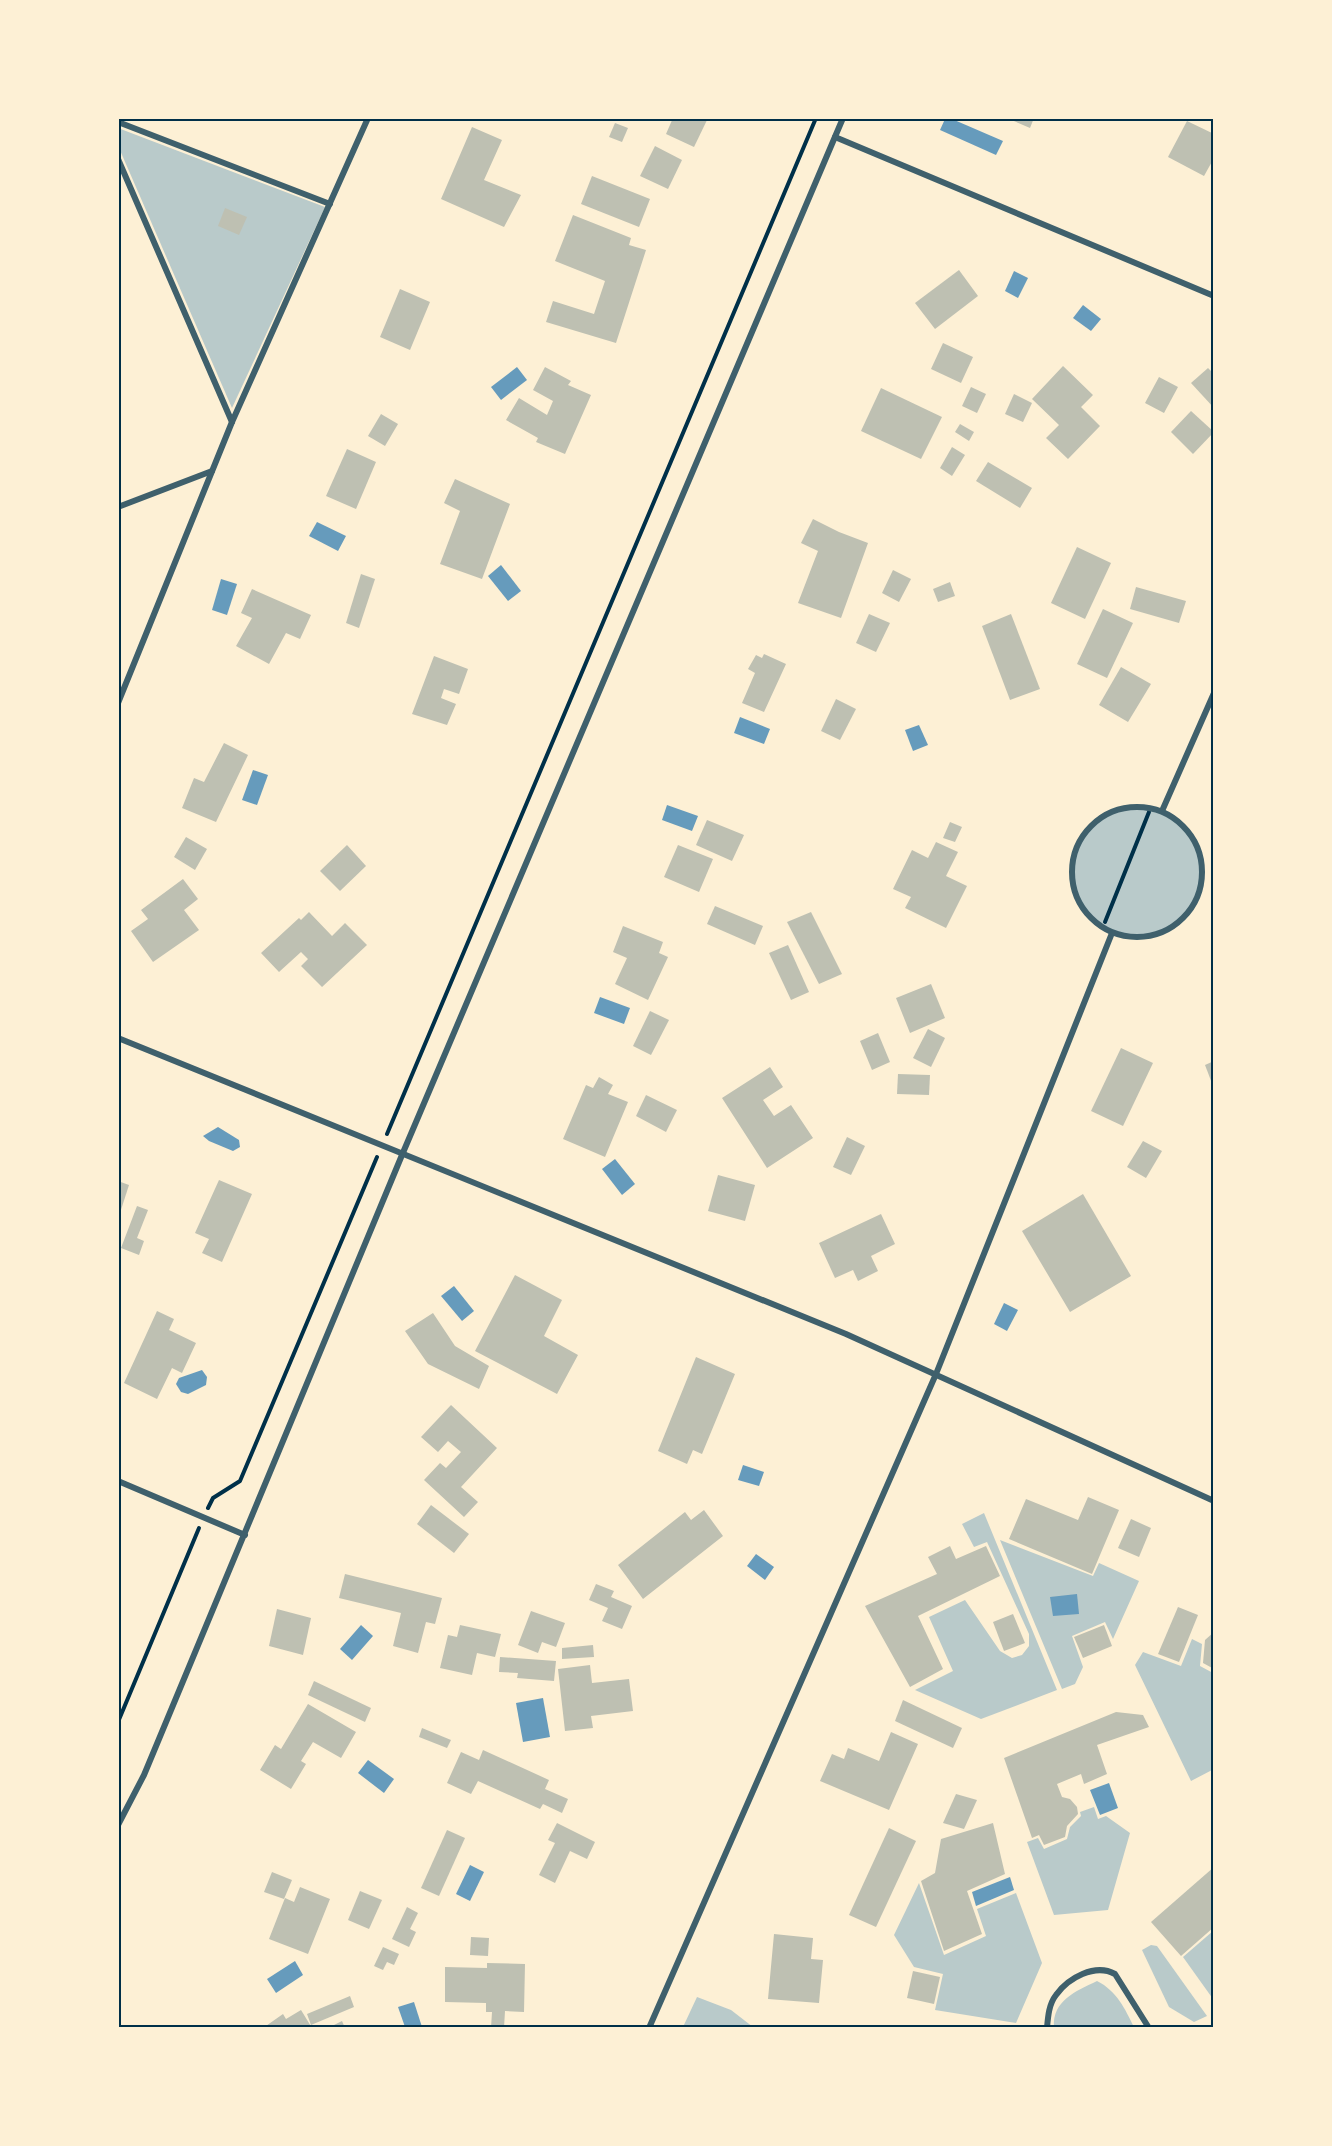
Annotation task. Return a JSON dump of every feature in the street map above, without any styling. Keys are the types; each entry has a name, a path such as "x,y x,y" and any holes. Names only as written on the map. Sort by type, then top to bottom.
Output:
{"street":[{"path":"118,703 232,422 368,118"},
{"path":"118,1825 144,1775 402,1155 843,118"},
{"path":"118,122 330,204"},
{"path":"835,137 1214,296"},
{"path":"118,159 232,422"},
{"path":"118,507 212,471"},
{"path":"1162,811 1214,693"},
{"path":"1137,806 1151,809 1162,811 1183,825 1198,846 1203,872 1198,897 1184,918 1162,933 1137,938 1112,933 1090,919 1076,897 1071,872 1076,847 1090,826 1112,811 1137,806"},
{"path":"649,2028 936,1374 1112,933"},
{"path":"118,1038 846,1334 1214,1501"},
{"path":"118,1481 245,1535"},
{"path":"1047,2028 1048,2012 1056,1994 1084,1972 1106,1969 1115,1974 1149,2028"}],"path":[{"path":"118,1722 213,1498 240,1481 816,118"},
{"path":"1103,927 1151,809"}],"shaded area":[{"path":"118,128 325,207 232,408 119,148"},
{"path":"1137,807 1162,812 1183,826 1197,847 1202,872 1197,897 1183,918 1162,932 1137,937 1112,932 1091,918 1077,897 1072,872 1077,847 1091,826 1112,812"},
{"path":"984,1513 1057,1690 981,1719 915,1690 953,1671 929,1617 965,1600 1000,1651 1012,1658 1022,1655 1029,1646 1029,1634 987,1542 974,1547 962,1524"},
{"path":"1000,1540 1093,1576 1099,1563 1139,1581 1113,1639 1105,1622 1072,1636 1083,1667 1075,1684 1062,1689"},
{"path":"1192,1639 1202,1644 1200,1666 1213,1673 1214,1769 1191,1781 1135,1665 1143,1652 1181,1666"},
{"path":"1094,1807 1098,1819 1106,1816 1130,1833 1108,1910 1054,1915 1027,1842 1038,1838 1044,1849 1067,1839 1070,1827 1081,1816 1080,1812"},
{"path":"919,1883 944,1955 986,1936 977,1909 1016,1893 1042,1963 1016,2023 935,2010 943,1974 914,1967 894,1935"},
{"path":"1213,1931 1213,1999 1183,1957"},
{"path":"1151,1945 1157,1946 1207,2016 1194,2022 1169,2007 1142,1950"},
{"path":"1097,1981 1115,1995 1134,2027 1054,2027 1054,2018 1061,2004 1074,1993"},
{"path":"697,1997 731,2010 753,2027 683,2027"}],"water":[{"path":"945,119 952,119 1003,141 996,155 940,130"},
{"path":"1014,271 1028,278 1018,298 1005,291"},
{"path":"1083,305 1101,319 1091,331 1073,318"},
{"path":"517,367 527,380 501,400 491,387"},
{"path":"317,522 346,536 338,551 309,536"},
{"path":"501,565 521,591 508,601 488,576"},
{"path":"221,579 237,584 227,615 212,610"},
{"path":"740,717 770,729 764,744 734,733"},
{"path":"919,725 928,745 913,751 905,730"},
{"path":"253,770 268,775 257,805 242,800"},
{"path":"667,805 698,816 692,831 662,820"},
{"path":"600,997 630,1008 624,1024 594,1013"},
{"path":"218,1127 239,1140 240,1147 233,1151 203,1136"},
{"path":"615,1159 635,1184 622,1195 602,1169"},
{"path":"454,1286 474,1311 462,1321 441,1296"},
{"path":"1004,1303 1018,1310 1007,1331 994,1324"},
{"path":"202,1370 207,1377 206,1385 188,1394 181,1392 176,1384 179,1378"},
{"path":"743,1465 764,1472 759,1486 738,1480"},
{"path":"756,1554 774,1567 765,1580 747,1566"},
{"path":"1077,1594 1079,1614 1053,1616 1050,1597"},
{"path":"361,1625 373,1636 352,1660 340,1649"},
{"path":"543,1698 550,1737 523,1742 516,1703"},
{"path":"368,1760 394,1779 384,1793 358,1773"},
{"path":"1109,1783 1118,1808 1100,1815 1090,1790"},
{"path":"470,1865 484,1872 470,1901 456,1894"},
{"path":"1010,1877 1014,1890 976,1906 972,1892"},
{"path":"295,1961 303,1975 276,1993 267,1979"},
{"path":"414,2002 422,2027 405,2027 398,2007"}],"building":[{"path":"673,118 708,118 694,147 666,134"},
{"path":"1007,118 1034,118 1030,128"},
{"path":"1187,121 1214,134 1214,158 1204,176 1168,157"},
{"path":"615,123 628,128 622,142 609,137"},
{"path":"472,127 502,140 484,180 521,195 504,227 441,199"},
{"path":"655,146 682,160 668,189 640,176"},
{"path":"592,176 650,199 639,227 581,204"},
{"path":"225,208 247,217 239,235 218,226"},
{"path":"573,215 631,238 629,245 646,250 616,343 546,322 553,301 594,314 605,281 555,261"},
{"path":"959,270 978,296 935,329 915,303"},
{"path":"400,289 430,302 410,350 380,337"},
{"path":"943,343 973,357 961,383 931,369"},
{"path":"1063,366 1093,395 1081,407 1100,426 1068,459 1046,438 1059,425 1032,399"},
{"path":"545,367 571,381 568,385 591,395 565,454 536,442 538,438 506,420 519,398 547,415 553,401 533,390"},
{"path":"1208,368 1214,374 1214,408 1191,383"},
{"path":"1159,377 1178,387 1164,413 1145,403"},
{"path":"971,387 986,394 977,413 962,406"},
{"path":"881,388 942,417 921,459 861,431"},
{"path":"1014,394 1032,403 1023,422 1005,414"},
{"path":"1191,411 1214,432 1193,454 1171,432"},
{"path":"381,414 398,424 385,446 368,436"},
{"path":"960,424 974,432 969,441 955,432"},
{"path":"952,447 965,455 952,476 940,468"},
{"path":"347,449 376,462 356,509 326,496"},
{"path":"988,462 1032,488 1020,508 976,481"},
{"path":"455,479 510,504 482,579 440,564 460,511 444,503"},
{"path":"813,519 868,543 841,618 798,603 818,551 801,543"},
{"path":"1077,547 1111,563 1085,619 1051,603"},
{"path":"893,570 911,579 899,602 882,593"},
{"path":"361,574 375,579 359,628 346,623"},
{"path":"950,582 955,596 938,602 933,589"},
{"path":"1136,587 1186,601 1179,623 1130,609"},
{"path":"252,589 311,615 300,639 286,633 269,664 236,646 252,618 241,613"},
{"path":"1103,609 1133,623 1107,678 1077,664"},
{"path":"869,614 890,623 876,652 856,643"},
{"path":"1011,614 1040,689 1010,700 982,626"},
{"path":"764,654 786,664 764,712 742,703 755,673 748,669 756,655 762,658"},
{"path":"434,656 468,669 459,694 444,689 441,698 456,704 447,725 412,714"},
{"path":"1121,667 1151,684 1128,722 1099,705"},
{"path":"836,699 856,709 840,740 821,731"},
{"path":"224,743 248,755 216,822 182,808 194,778 204,782"},
{"path":"707,820 744,835 732,861 696,845"},
{"path":"950,822 962,827 955,842 943,838"},
{"path":"186,837 207,849 195,870 174,857"},
{"path":"936,842 958,852 946,876 967,886 946,928 905,908 911,897 893,889 912,850 928,858"},
{"path":"347,845 366,866 340,891 320,871"},
{"path":"678,845 713,859 699,892 664,877"},
{"path":"183,879 198,899 184,910 199,930 153,962 131,931 148,919 141,910"},
{"path":"715,906 763,926 755,945 707,924"},
{"path":"309,912 332,936 345,923 367,945 322,987 301,966 308,959 301,952 279,972 261,953 299,918 301,920"},
{"path":"811,912 842,974 819,984 787,922"},
{"path":"623,926 663,942 659,953 668,957 648,1000 615,984 627,958 613,952"},
{"path":"788,945 809,992 791,1000 769,953"},
{"path":"931,984 945,1018 910,1033 896,998"},
{"path":"650,1011 669,1020 651,1055 633,1046"},
{"path":"928,1029 945,1038 931,1067 913,1058"},
{"path":"878,1033 890,1062 872,1070 860,1041"},
{"path":"1121,1048 1153,1063 1123,1126 1091,1111"},
{"path":"1214,1061 1214,1086 1213,1086 1205,1065"},
{"path":"770,1067 783,1087 763,1100 774,1116 791,1105 813,1138 767,1168 722,1098"},
{"path":"898,1074 930,1075 929,1095 897,1094"},
{"path":"599,1077 613,1085 608,1094 628,1102 605,1157 563,1139 586,1085 593,1088"},
{"path":"646,1095 677,1110 666,1132 636,1116"},
{"path":"847,1137 865,1146 851,1175 833,1167"},
{"path":"1143,1141 1162,1151 1146,1178 1127,1167"},
{"path":"718,1175 755,1185 745,1221 708,1211"},
{"path":"219,1180 252,1194 222,1262 202,1253 209,1239 195,1233"},
{"path":"118,1181 129,1185 119,1216 118,1216"},
{"path":"1083,1194 1131,1276 1070,1312 1022,1231"},
{"path":"137,1206 148,1210 137,1238 144,1241 139,1255 121,1248"},
{"path":"881,1214 895,1244 871,1256 878,1271 858,1281 853,1270 835,1278 819,1243"},
{"path":"515,1275 562,1300 544,1336 578,1355 557,1394 475,1351"},
{"path":"157,1311 174,1319 169,1330 196,1343 182,1373 172,1368 157,1399 124,1383"},
{"path":"433,1313 455,1346 489,1366 479,1389 428,1364 405,1331"},
{"path":"696,1357 735,1374 702,1454 693,1450 687,1464 658,1451"},
{"path":"451,1405 497,1448 461,1487 478,1502 464,1517 424,1480 440,1463 446,1468 461,1452 448,1441 438,1452 421,1437"},
{"path":"1088,1497 1119,1510 1092,1574 1009,1539 1026,1499 1078,1520"},
{"path":"431,1505 469,1534 454,1553 417,1524"},
{"path":"704,1510 723,1536 643,1599 618,1565 685,1512 691,1520"},
{"path":"1131,1519 1151,1528 1139,1557 1118,1548"},
{"path":"950,1546 956,1559 986,1546 1000,1576 918,1616 943,1669 910,1687 865,1606 937,1574 928,1557"},
{"path":"345,1574 442,1598 435,1624 426,1622 418,1653 393,1646 401,1613 339,1598"},
{"path":"596,1584 614,1591 611,1597 632,1606 622,1629 602,1621 608,1608 589,1600"},
{"path":"1178,1607 1198,1615 1179,1662 1158,1654"},
{"path":"277,1609 311,1618 303,1655 269,1646"},
{"path":"531,1611 565,1623 556,1647 542,1642 538,1653 518,1645"},
{"path":"1013,1614 1025,1643 1004,1651 993,1622"},
{"path":"460,1625 501,1634 495,1657 477,1653 472,1675 440,1668 448,1635 457,1637"},
{"path":"1104,1625 1112,1646 1083,1658 1074,1637"},
{"path":"1214,1632 1214,1669 1203,1663 1205,1640"},
{"path":"593,1645 594,1657 562,1659 562,1648"},
{"path":"500,1657 556,1661 554,1681 517,1678 518,1673 499,1672"},
{"path":"590,1665 592,1683 629,1679 633,1711 591,1716 593,1728 565,1731 558,1669"},
{"path":"314,1681 371,1708 365,1722 308,1695"},
{"path":"903,1700 962,1728 953,1748 895,1721"},
{"path":"308,1704 356,1732 341,1758 313,1742 301,1761 306,1764 291,1789 260,1770 275,1745 281,1749"},
{"path":"1116,1712 1143,1715 1149,1727 1097,1745 1107,1774 1084,1784 1081,1774 1057,1784 1062,1797 1070,1799 1077,1807 1078,1814 1067,1826 1065,1837 1044,1845 1039,1835 1032,1838 1004,1758"},
{"path":"422,1728 451,1740 447,1748 419,1737"},
{"path":"891,1732 918,1744 889,1810 820,1781 832,1754 844,1759 848,1748 879,1761"},
{"path":"483,1750 549,1780 545,1789 568,1799 562,1813 543,1804 540,1809 478,1781 471,1794 447,1783 461,1752 479,1760"},
{"path":"956,1794 977,1800 964,1829 943,1823"},
{"path":"557,1823 595,1842 587,1859 570,1851 555,1883 539,1875 555,1843 548,1840"},
{"path":"993,1823 1005,1874 967,1891 982,1934 944,1951 921,1881 935,1873 941,1839"},
{"path":"889,1828 916,1841 876,1927 849,1915"},
{"path":"447,1830 465,1838 439,1896 421,1888"},
{"path":"1214,1867 1214,1927 1181,1956 1151,1922"},
{"path":"272,1872 292,1880 284,1899 264,1892"},
{"path":"300,1887 330,1899 308,1954 269,1939 285,1898 294,1902"},
{"path":"360,1891 382,1900 369,1929 348,1920"},
{"path":"407,1907 418,1913 410,1929 416,1932 409,1947 392,1939"},
{"path":"774,1934 813,1938 811,1959 823,1960 819,2003 768,1999"},
{"path":"471,1937 489,1938 488,1956 470,1955"},
{"path":"383,1947 399,1954 394,1965 387,1962 383,1970 374,1966"},
{"path":"487,1963 525,1964 524,2012 505,2011 504,2028 491,2028 492,2012 486,2012 486,2003 445,2002 445,1967 487,1968"},
{"path":"913,1971 940,1977 934,2004 907,1998"},
{"path":"350,1996 354,2007 311,2025 307,2014"},
{"path":"301,2010 312,2028 263,2028 283,2014 286,2019"},
{"path":"342,2021 345,2028 328,2028"}]}
